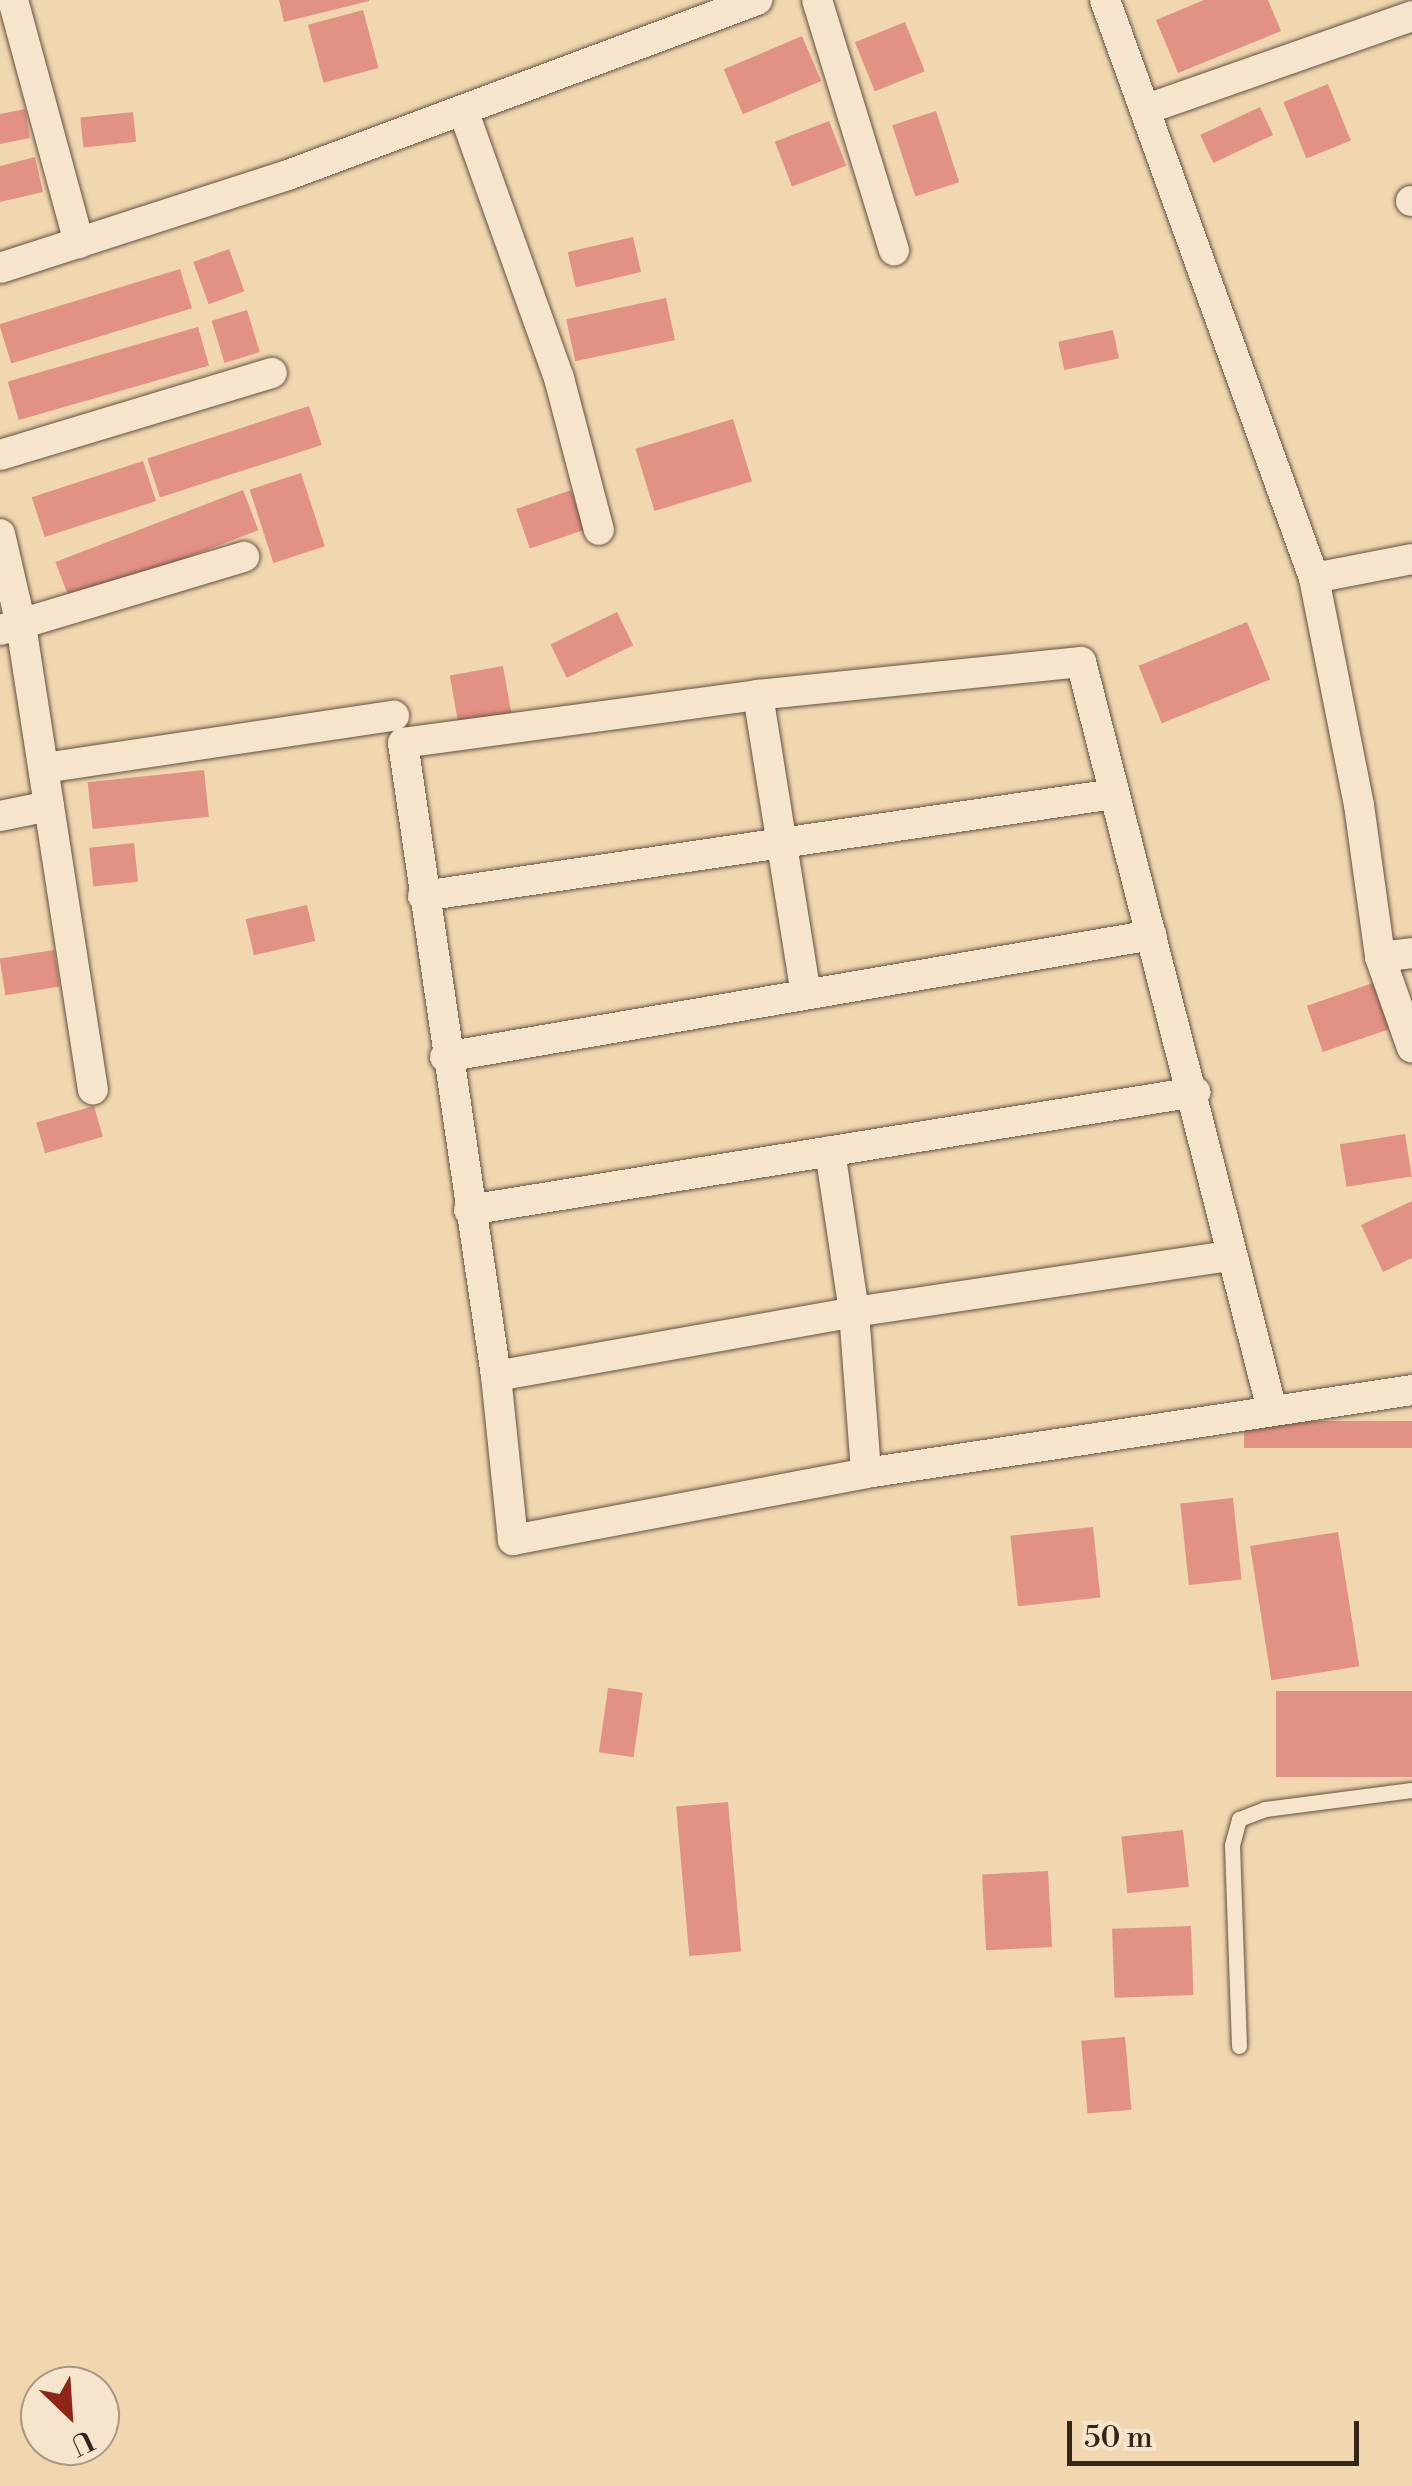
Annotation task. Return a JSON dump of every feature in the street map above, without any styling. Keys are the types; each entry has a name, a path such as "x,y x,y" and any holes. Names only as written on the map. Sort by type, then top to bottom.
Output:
{"street":[{"path":"13,0 78,242"},
{"path":"0,268 462,110 758,0"},
{"path":"817,0 894,250"},
{"path":"1106,0 1314,578 1359,805 1380,958 1412,1048"},
{"path":"1147,109 1412,16"},
{"path":"462,110 559,378 599,530"},
{"path":"0,455 272,373"},
{"path":"0,534 10,628 44,768 93,1089"},
{"path":"10,628 244,557"},
{"path":"1314,578 1412,559"},
{"path":"1272,1410 1230,1256 1196,1092 1080,662 758,695 403,743 445,1057 496,1376 513,1540 866,1473 1412,1390"},
{"path":"758,695 806,994"},
{"path":"44,768 394,716"},
{"path":"422,896 1114,794"},
{"path":"0,816 48,806"},
{"path":"445,1057 1152,935"},
{"path":"1380,958 1412,953"},
{"path":"469,1210 1196,1092"},
{"path":"830,1150 854,1312 866,1473"},
{"path":"496,1376 854,1312 1230,1256"}],"lane":[{"path":"1239,2046 1232,1846 1239,1819 1265,1809 1412,1790"}],"building":[{"path":"279,0 369,0 369,1 284,22"},
{"path":"1204,0 1268,0 1281,31 1178,73 1156,20"},
{"path":"363,10 379,68 323,83 308,25"},
{"path":"905,22 925,71 875,91 855,42"},
{"path":"802,36 821,81 743,114 724,69"},
{"path":"1328,84 1351,141 1306,159 1283,102"},
{"path":"1260,107 1273,135 1213,163 1200,135"},
{"path":"25,109 30,138 0,144 0,114"},
{"path":"936,111 959,182 915,197 892,125"},
{"path":"133,112 136,142 83,147 80,118"},
{"path":"829,121 846,166 792,187 775,142"},
{"path":"35,157 43,192 0,202 0,166"},
{"path":"633,237 641,272 576,287 568,252"},
{"path":"229,249 244,291 209,304 193,262"},
{"path":"180,269 192,308 11,363 0,324"},
{"path":"666,298 675,340 575,361 566,319"},
{"path":"247,310 260,352 224,363 212,321"},
{"path":"198,327 209,365 19,420 8,382"},
{"path":"1113,330 1119,358 1064,370 1058,342"},
{"path":"309,406 322,445 160,498 147,459"},
{"path":"733,419 752,481 654,511 635,449"},
{"path":"143,461 156,501 45,537 32,497"},
{"path":"301,473 325,546 273,563 250,490"},
{"path":"243,490 258,530 71,602 55,562"},
{"path":"571,490 585,530 530,549 516,509"},
{"path":"617,612 633,645 567,678 550,644"},
{"path":"1247,622 1270,679 1162,723 1139,666"},
{"path":"503,666 512,715 459,725 450,675"},
{"path":"204,770 209,817 93,829 88,782"},
{"path":"134,843 138,882 93,886 89,848"},
{"path":"307,905 315,941 254,955 246,919"},
{"path":"54,950 60,987 5,995 0,959"},
{"path":"1373,983 1389,1029 1323,1052 1307,1006"},
{"path":"94,1106 103,1137 45,1153 36,1123"},
{"path":"1405,1134 1412,1176 1347,1187 1340,1144"},
{"path":"1412,1201 1412,1258 1383,1272 1361,1225"},
{"path":"1244,1421 1412,1421 1412,1448 1244,1448"},
{"path":"1233,1498 1242,1580 1189,1585 1180,1504"},
{"path":"1093,1527 1100,1598 1018,1606 1010,1536"},
{"path":"1338,1532 1359,1666 1271,1680 1250,1546"},
{"path":"608,1688 643,1693 634,1757 599,1752"},
{"path":"1276,1691 1412,1691 1412,1777 1276,1777"},
{"path":"728,1802 741,1951 689,1956 676,1807"},
{"path":"1183,1830 1189,1887 1127,1893 1121,1836"},
{"path":"1048,1871 1052,1947 986,1950 982,1874"},
{"path":"1191,1926 1193,1995 1114,1998 1112,1929"},
{"path":"1125,2037 1131,2110 1088,2114 1081,2041"}]}
